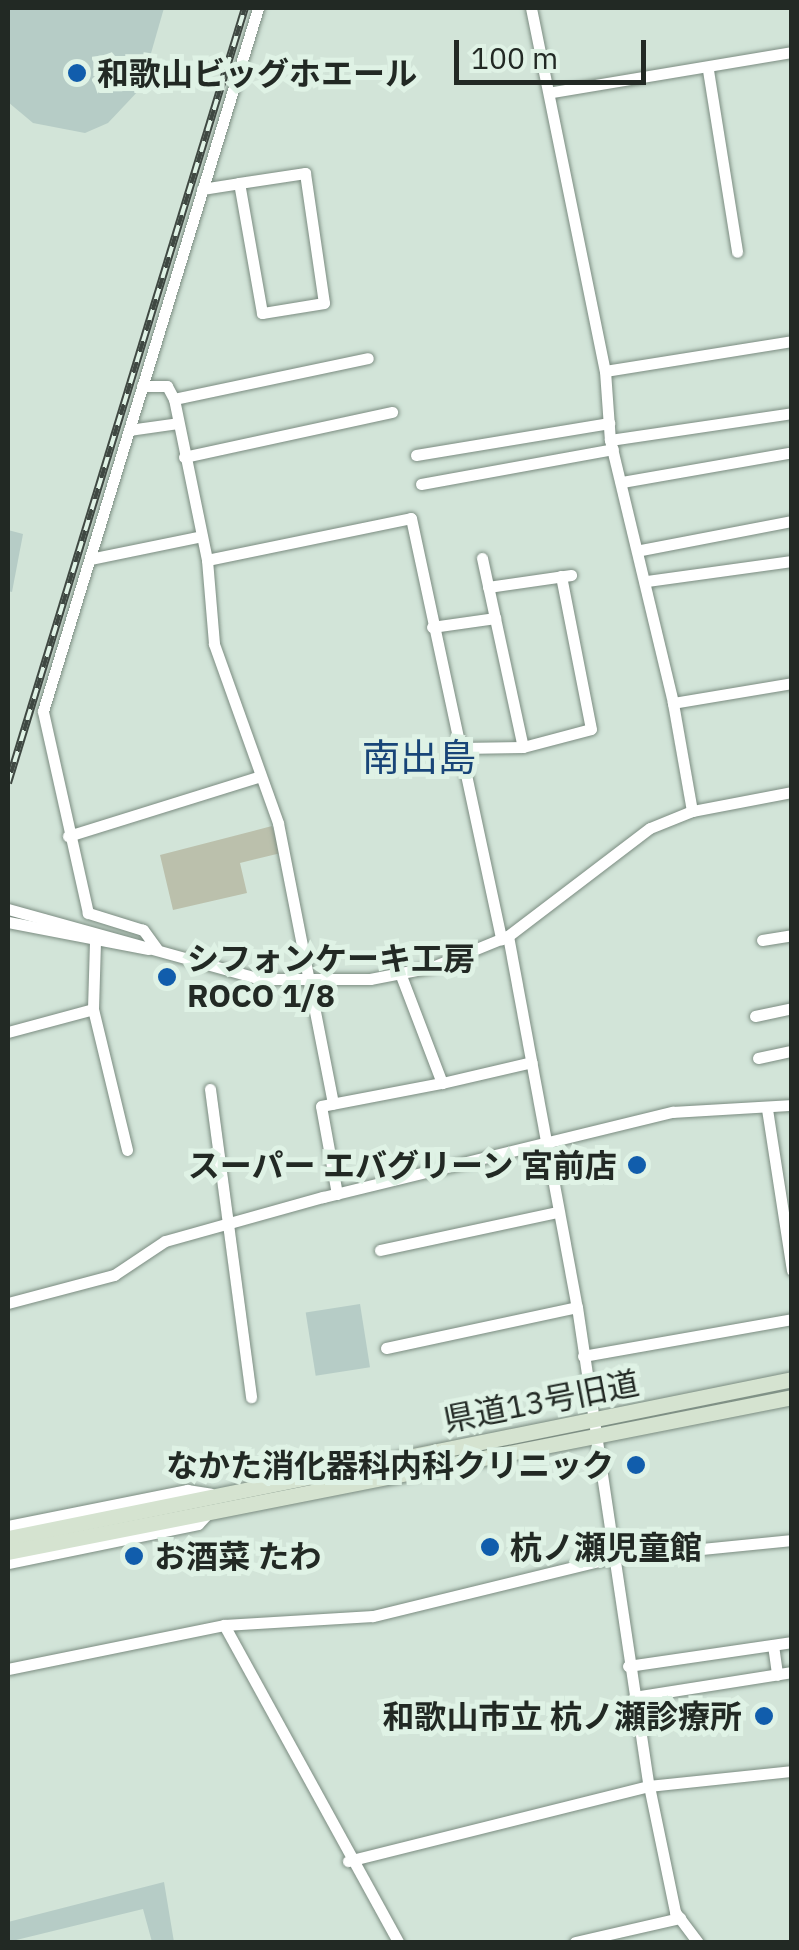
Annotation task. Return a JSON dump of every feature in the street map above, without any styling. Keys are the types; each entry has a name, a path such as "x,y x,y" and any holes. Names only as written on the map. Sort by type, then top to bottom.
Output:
{"street":[{"path":"157,949 143,930 88,913 42,711 258,8"},
{"path":"531,8 554,92 605,371 612,445 648,581 692,810"},
{"path":"554,92 708,70 792,52"},
{"path":"708,70 737,252"},
{"path":"202,189 239,183 305,173 324,303 262,313 239,183"},
{"path":"605,371 792,342"},
{"path":"174,398 368,358"},
{"path":"142,386 167,386 174,398 207,560 214,644 258,777 278,823 315,984 334,1104"},
{"path":"184,457 392,412"},
{"path":"421,484 792,413"},
{"path":"416,455 609,422"},
{"path":"129,430 178,423"},
{"path":"622,482 788,453"},
{"path":"207,560 412,518 432,628 549,1145 557,1212 577,1307 589,1420 650,1786 680,1918 698,1942"},
{"path":"641,550 792,521"},
{"path":"90,559 202,536"},
{"path":"482,558 523,746"},
{"path":"648,581 792,560"},
{"path":"460,748 523,746 592,729 566,576 488,587"},
{"path":"432,628 495,618"},
{"path":"673,703 792,683"},
{"path":"68,836 258,777"},
{"path":"8,909 261,979 315,984 400,973 505,938 650,828 692,810 792,792"},
{"path":"8,922 95,941 157,949"},
{"path":"762,940 792,935"},
{"path":"95,941 94,1009 127,1150"},
{"path":"400,973 442,1083"},
{"path":"755,1016 792,1008"},
{"path":"8,1032 94,1009"},
{"path":"758,1058 792,1051"},
{"path":"337,1194 321,1106 532,1062"},
{"path":"210,1089 232,1226 251,1397"},
{"path":"8,1303 114,1274 165,1241 232,1226 337,1194 673,1112 767,1110 792,1105"},
{"path":"767,1110 792,1270"},
{"path":"380,1250 557,1212"},
{"path":"386,1348 577,1307"},
{"path":"583,1356 792,1319"},
{"name":"県道13号旧道","path":"213,1503 792,1379"},
{"name":"県道13号旧道","path":"8,1538 592,1438 792,1397"},
{"path":"8,1526 187,1490 213,1503 198,1524 8,1563"},
{"name":"県道13号旧道","path":"8,1552 182,1509"},
{"path":"8,1669 224,1625 374,1616 611,1558 792,1540"},
{"path":"224,1625 348,1861 398,1942"},
{"path":"628,1666 792,1642"},
{"path":"773,1645 777,1674"},
{"path":"634,1696 792,1672"},
{"path":"348,1861 650,1786 792,1770"},
{"path":"574,1942 631,1936 680,1918"}],"green space":[{"path":"272,826 281,853 240,863 247,893 173,910 160,855"}],"building":[{"name":"和歌山ビッグホエール","path":"8,8 164,8 141,88 108,123 85,133 33,123 8,102"},
{"path":"8,530 23,534 12,592 8,591"},
{"path":"360,1304 370,1367 316,1376 306,1313"},
{"path":"164,1882 174,1942 152,1942 143,1909 8,1942 8,1922"}],"railway":[{"path":"8,783 245,8"}],"place":[{"name":"和歌山ビッグホエール","path":"77,73"},
{"name":"シフォンケーキ工房 ROCO 1/8","path":"167,977"},
{"name":"スーパー エバグリーン 宮前店","path":"637,1165"},
{"name":"なかた消化器科内科クリニック","path":"636,1465"},
{"name":"杭ノ瀬児童館","path":"490,1547"},
{"name":"お酒菜 たわ","path":"134,1556"},
{"name":"和歌山市立 杭ノ瀬診療所","path":"764,1716"}],"district":[{"name":"南出島","path":"419,757"}]}
